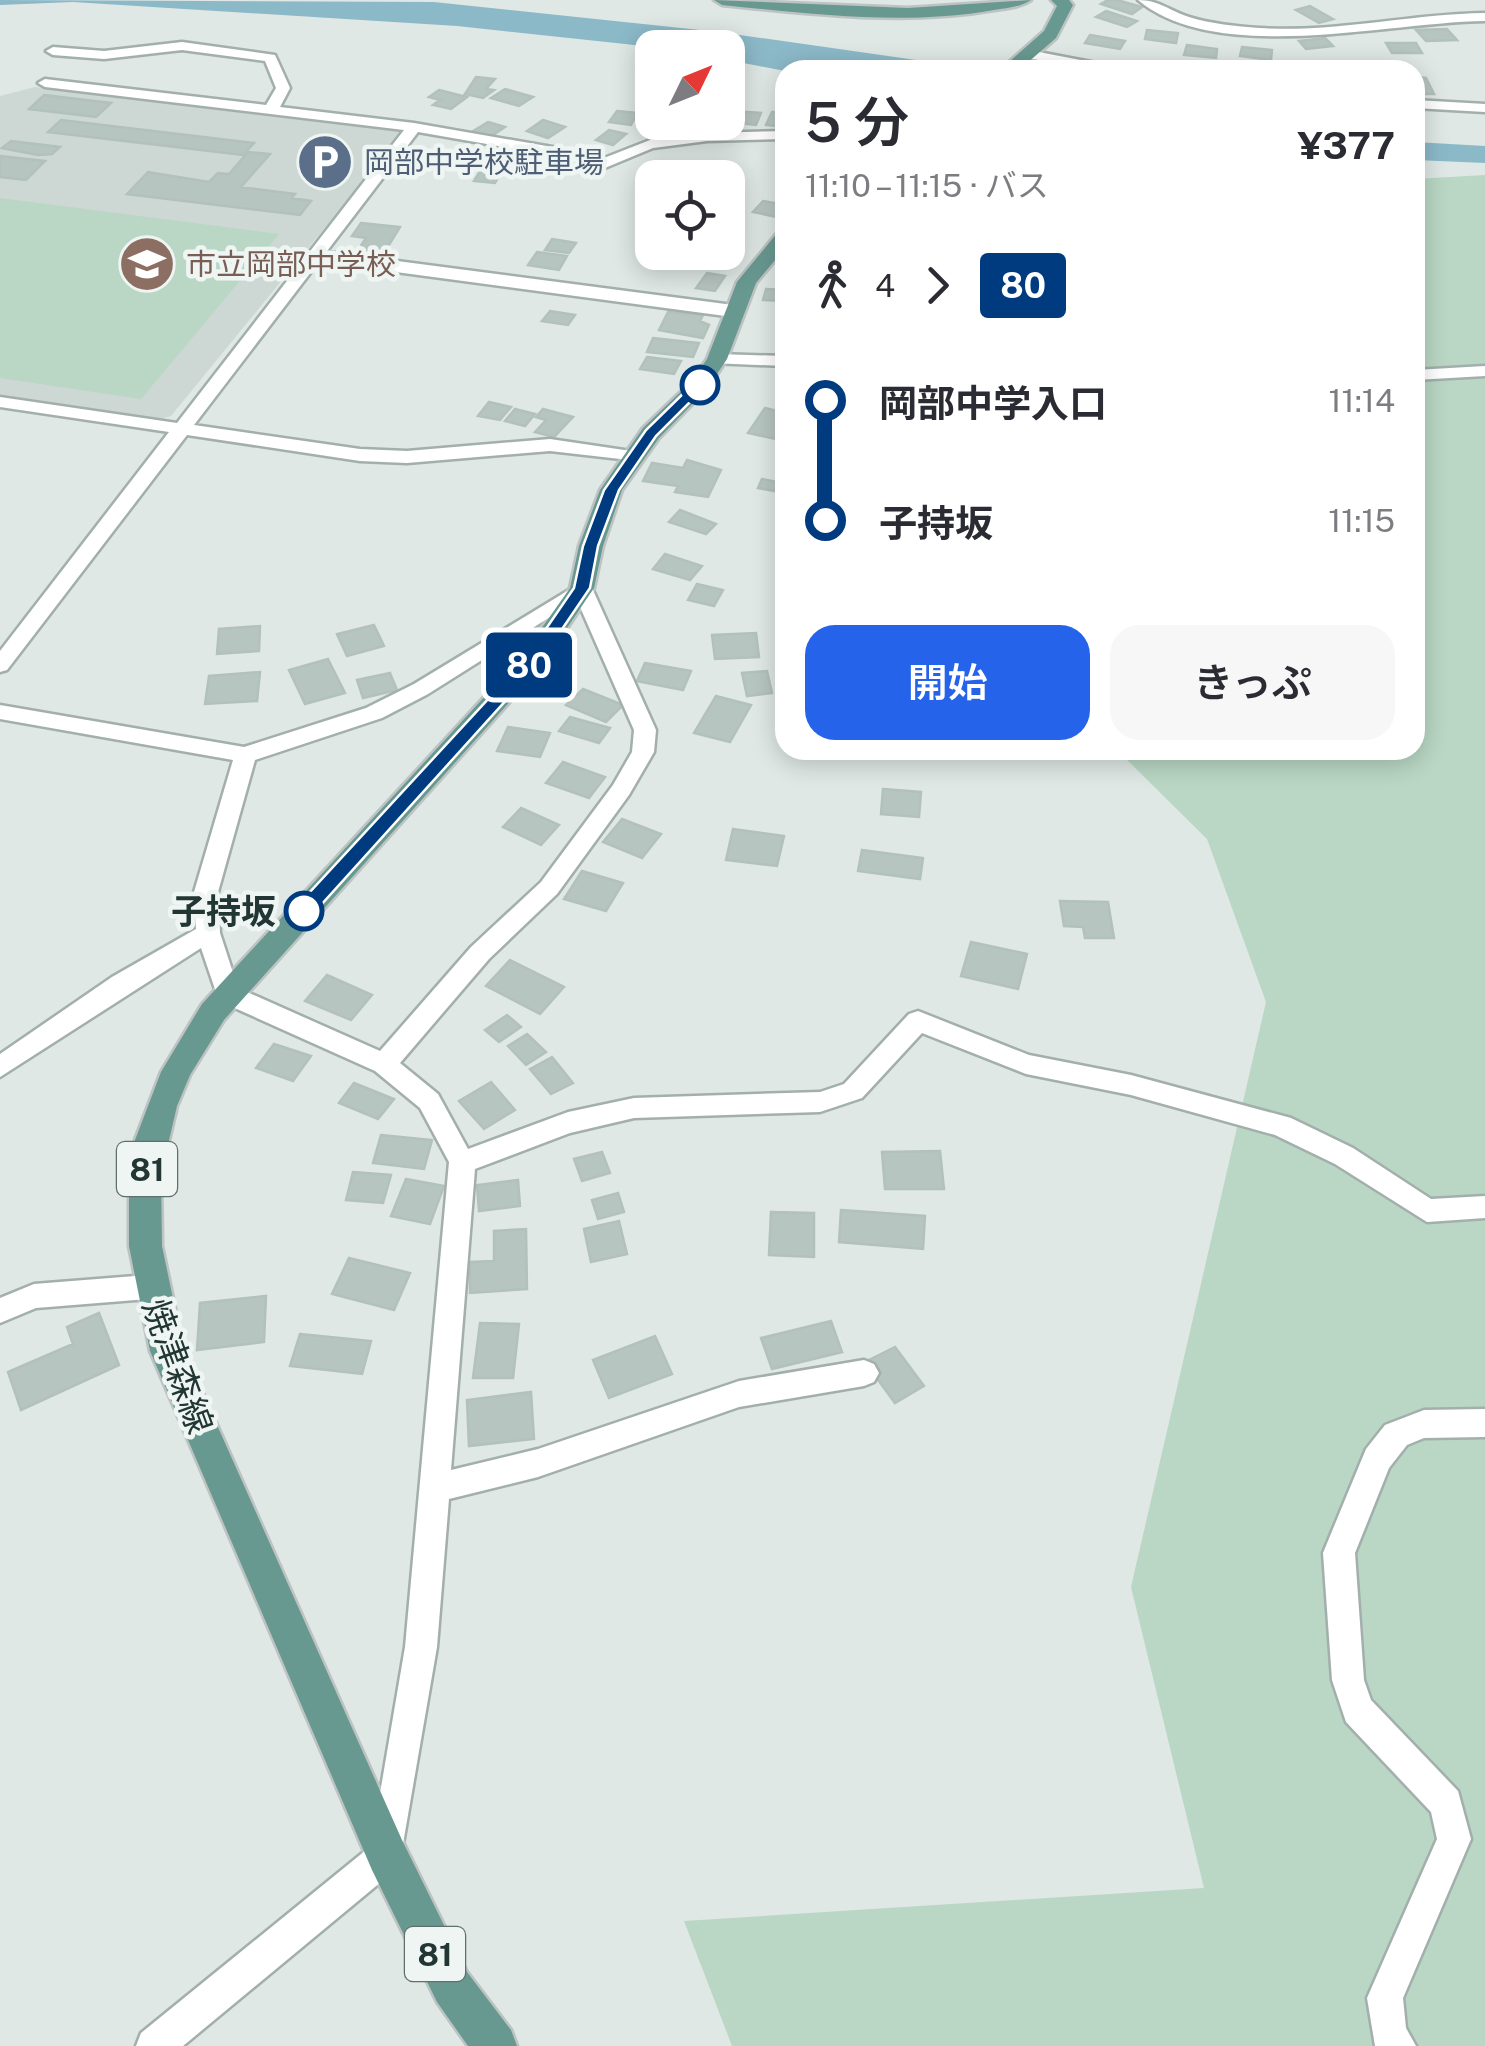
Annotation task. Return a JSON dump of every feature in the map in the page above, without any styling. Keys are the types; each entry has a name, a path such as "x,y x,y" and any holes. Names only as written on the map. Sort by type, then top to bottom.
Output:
{"main road":[{"path":"722,0 911,16 971,11 1024,0"},
{"path":"1021,60 1061,22 1065,5 1059,0"},
{"name":"焼津森線","path":"494,2046 452,1987 387,1855 166,1351 148,1287 142,1199 156,1127 175,1074 228,994 508,691 582,588 591,546 612,490 632,458 700,385 718,359 734,311 759,264 775,247"}],"street":[{"path":"1145,0 1184,21 1279,34 1438,15 1485,17"},
{"path":"53,51 104,55 182,46 270,58 283,88 271,110"},
{"path":"46,83 414,126 558,152 600,165 650,144 707,137 775,135"},
{"path":"1425,105 1485,108"},
{"path":"0,665 66,584 414,126"},
{"path":"313,256 734,311"},
{"path":"718,359 775,361"},
{"path":"1425,374 1485,371"},
{"path":"0,402 360,456 406,458 550,445 632,458"},
{"path":"0,712 245,755 374,713 422,690 582,588 646,730 643,752 621,790 549,888 480,953 384,1064"},
{"path":"154,2046 387,1855 421,1647 462,1162 429,1101 384,1064 228,994 208,933 206,892 245,755"},
{"path":"0,1067 122,984 208,933"},
{"path":"462,1162 568,1123 634,1108 820,1102 853,1091 918,1020 1026,1064 1131,1085 1282,1126 1344,1156 1427,1211 1485,1208"},
{"path":"0,1311 34,1296 148,1287"},
{"path":"432,1489 538,1463 739,1394 864,1373"},
{"path":"1398,2046 1389,2036 1386,1998 1454,1840 1446,1804 1358,1710 1348,1680 1339,1554 1378,1459 1396,1435 1424,1424 1485,1423"}],"shaded area":[{"name":"市立岡部中学校","path":"35,87 403,132 171,416 157,420 0,396 0,96"}],"green space":[{"path":"1485,175 1485,2046 732,2046 684,1921 1204,1888 1131,1587 1266,1002 1207,839 1127,760 1425,760 1425,178"},
{"path":"0,198 279,234 141,399 0,378"}],"water":[{"path":"0,0 434,2 700,30 635,30 635,45 457,26 73,2 0,5"},
{"path":"745,36 916,60 775,60 775,69 745,63"},
{"path":"1425,143 1485,146 1485,163 1425,160"}],"building":[{"path":"1108,0 1142,7 1132,14 1101,4"},
{"path":"1310,6 1333,19 1319,23 1296,10"},
{"path":"1106,11 1137,21 1127,27 1096,17"},
{"path":"1447,29 1457,40 1426,41 1416,30"},
{"path":"1147,30 1178,33 1176,43 1145,39"},
{"path":"1090,35 1125,41 1120,49 1085,43"},
{"path":"1325,38 1333,46 1306,49 1299,41"},
{"path":"1386,43 1416,43 1422,53 1392,53"},
{"path":"1187,45 1217,49 1216,58 1184,55"},
{"path":"1242,47 1272,50 1271,60 1240,56"},
{"path":"476,77 495,79 486,89 494,90 483,98 465,94"},
{"path":"1425,78 1426,78 1434,94 1425,94"},
{"path":"505,89 533,97 519,106 491,98"},
{"path":"439,90 467,97 451,109 433,105 440,100 429,97"},
{"path":"44,95 111,103 96,117 29,109"},
{"path":"617,111 635,113 631,125 609,122"},
{"path":"745,112 761,113 756,125 745,124"},
{"path":"772,112 775,112 775,126 766,125"},
{"path":"61,120 254,143 243,155 48,132"},
{"path":"543,120 565,127 548,138 527,131"},
{"path":"488,122 505,127 487,139 470,133"},
{"path":"609,130 626,134 613,145 596,140"},
{"path":"11,141 60,147 52,154 38,155 2,148"},
{"path":"248,152 270,154 241,187 295,194 292,198 311,201 300,215 127,194 148,172 209,182 218,173 229,174"},
{"path":"0,156 45,161 26,180 0,177"},
{"path":"482,168 502,170 495,183 474,181"},
{"path":"763,201 775,203 775,217 753,212"},
{"path":"361,223 400,227 384,253 358,250 366,238 352,236"},
{"path":"552,239 576,243 569,253 545,250"},
{"path":"537,252 567,256 559,270 528,265"},
{"path":"707,273 725,276 715,291 696,288"},
{"path":"766,289 775,289 775,301 763,300"},
{"path":"550,311 575,315 568,325 542,321"},
{"path":"668,312 703,315 700,321 709,325 703,338 659,330"},
{"path":"653,338 699,343 693,357 647,352"},
{"path":"647,357 681,361 674,374 640,369"},
{"path":"489,402 511,407 500,420 478,416"},
{"path":"765,408 775,410 775,439 748,433"},
{"path":"515,409 535,414 525,426 505,421"},
{"path":"543,409 573,417 554,437 535,432 546,420 536,417"},
{"path":"687,460 721,470 708,497 675,492 678,486 643,481 652,463 683,468"},
{"path":"762,479 775,482 775,491 758,488"},
{"path":"680,510 716,524 706,534 669,522"},
{"path":"665,554 702,566 690,580 653,569"},
{"path":"697,584 723,590 714,606 688,600"},
{"path":"374,625 384,646 347,656 337,634"},
{"path":"260,626 259,651 217,654 219,629"},
{"path":"756,633 759,657 715,659 712,635"},
{"path":"328,659 345,693 305,704 289,670"},
{"path":"645,663 691,671 683,690 637,681"},
{"path":"767,671 772,693 747,696 742,673"},
{"path":"260,672 257,701 205,704 209,676"},
{"path":"390,673 397,690 363,698 357,680"},
{"path":"583,689 623,705 606,722 566,705"},
{"path":"716,696 751,705 730,742 694,733"},
{"path":"570,717 610,728 599,743 559,731"},
{"path":"508,727 550,733 540,757 497,751"},
{"path":"563,762 605,777 589,798 546,783"},
{"path":"883,789 921,792 919,817 881,814"},
{"path":"521,808 559,825 541,845 503,827"},
{"path":"622,819 661,834 642,858 603,842"},
{"path":"733,829 784,836 777,866 726,860"},
{"path":"862,850 923,858 920,879 858,871"},
{"path":"582,871 623,883 606,911 564,899"},
{"path":"1060,901 1108,902 1114,938 1085,938 1083,927 1064,926"},
{"path":"971,942 1027,954 1018,989 961,976"},
{"path":"510,960 564,987 540,1014 486,986"},
{"path":"327,975 372,995 351,1020 305,1001"},
{"path":"507,1015 521,1027 499,1042 485,1030"},
{"path":"527,1034 546,1052 526,1065 508,1046"},
{"path":"274,1044 311,1056 293,1081 256,1068"},
{"path":"552,1057 573,1083 551,1094 530,1069"},
{"path":"491,1082 515,1110 484,1129 459,1101"},
{"path":"354,1083 394,1099 378,1119 339,1103"},
{"path":"381,1135 432,1140 424,1169 373,1163"},
{"path":"940,1151 944,1189 885,1189 882,1152"},
{"path":"602,1152 610,1173 582,1181 574,1159"},
{"path":"353,1172 391,1175 383,1203 346,1200"},
{"path":"406,1179 444,1186 430,1224 391,1216"},
{"path":"518,1180 520,1206 479,1211 477,1185"},
{"path":"618,1193 624,1212 598,1219 592,1200"},
{"path":"841,1210 925,1216 923,1249 839,1242"},
{"path":"771,1212 814,1213 814,1257 769,1255"},
{"path":"619,1221 627,1254 591,1262 584,1229"},
{"path":"526,1229 527,1289 470,1293 470,1262 494,1261 494,1231"},
{"path":"349,1258 410,1273 394,1310 332,1294"},
{"path":"266,1296 264,1342 197,1350 200,1303"},
{"path":"99,1313 119,1365 21,1410 8,1372 73,1344 67,1327"},
{"path":"831,1321 842,1352 772,1369 761,1338"},
{"path":"480,1323 519,1324 513,1378 473,1378"},
{"path":"300,1334 371,1341 362,1374 290,1366"},
{"path":"655,1336 672,1374 609,1398 593,1360"},
{"path":"895,1347 924,1386 895,1403 865,1362"},
{"path":"531,1392 534,1439 469,1446 467,1400"}],"bus line":[{"name":"80","path":"304,911 531,662 582,588 591,546 612,490 651,433 700,385"}],"place":[{"name":"岡部中学校駐車場","path":"325,162"},
{"name":"市立岡部中学校","path":"147,264"},
{"name":"子持坂","path":"304,911"}]}
